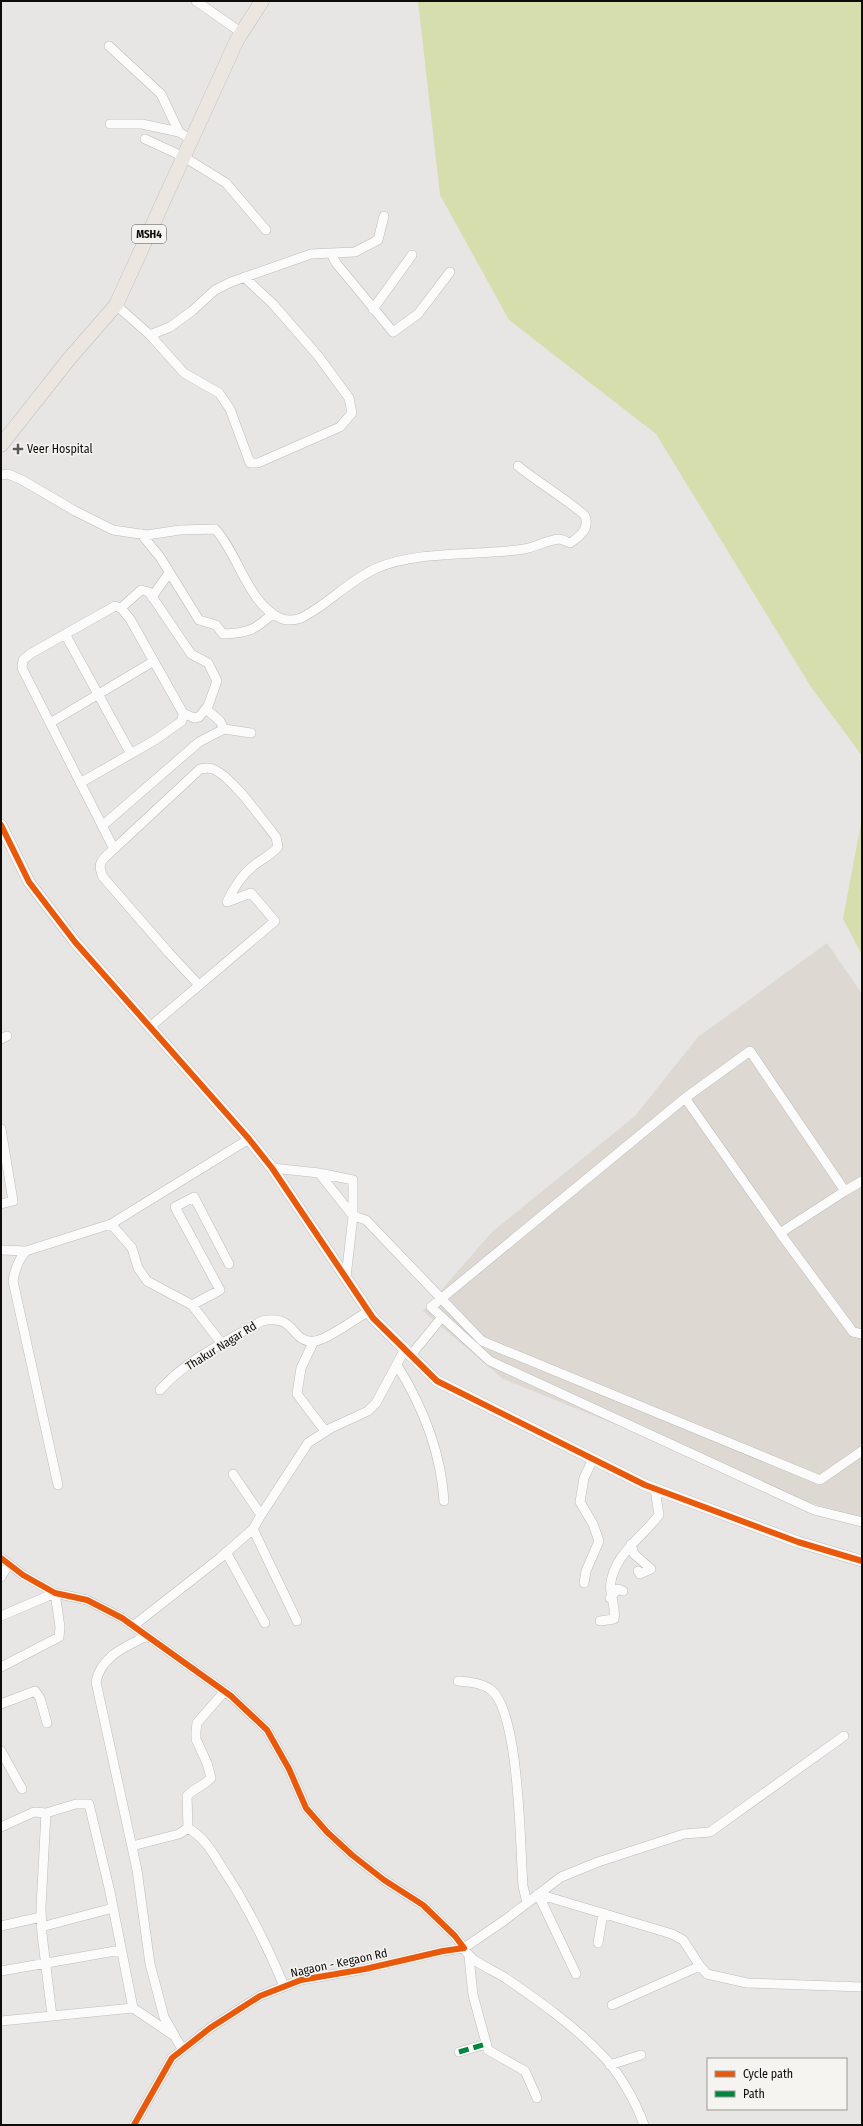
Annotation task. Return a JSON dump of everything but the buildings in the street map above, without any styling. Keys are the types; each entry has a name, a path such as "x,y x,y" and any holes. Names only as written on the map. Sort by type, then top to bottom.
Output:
{"main road":[{"name":"MSH4","path":"1,445 69,359 116,305 242,33 262,1"}],"street":[{"path":"196,1 242,33"},
{"path":"109,46 160,94 179,132"},
{"path":"110,124 142,124 179,132 192,140"},
{"path":"145,139 184,157 226,183 266,230"},
{"path":"150,335 170,327 192,311 216,290 244,277 312,254 355,252 378,240 384,216"},
{"path":"331,253 336,264 393,332 418,314 450,272"},
{"path":"373,309 412,255"},
{"path":"116,305 150,335 184,373 219,392 230,409 250,463 258,463 340,427 352,414 348,398 300,334 273,304 244,277"},
{"path":"1,475 8,474 22,480 75,511 113,530 141,534 180,530 215,529 223,538 261,603 272,614 285,620 301,618 377,568 405,561 456,554 524,549 560,539 570,544 582,536 586,525 585,516 581,511 548,490 518,466"},
{"path":"141,534 160,557 199,620 216,625 222,634 243,634 257,628 272,614"},
{"path":"152,597 169,573"},
{"path":"121,608 141,590 149,592 191,654 208,664 214,673 217,681 206,708 199,717 194,718 183,713"},
{"path":"80,783 155,740 182,721 183,713 154,661 121,608 115,606 30,654 23,660 22,668 80,783 114,849"},
{"path":"65,634 131,754"},
{"path":"50,723 154,661"},
{"path":"206,708 220,721 224,729"},
{"path":"102,826 199,742 224,729 251,733"},
{"path":"151,1026 275,921 251,893 227,902 240,880 253,866 270,855 278,847 276,837 236,788 216,770 209,768 200,769 100,862 99,868 104,877 169,954 199,985"},
{"path":"1,825 29,882 75,942 151,1026 249,1139 272,1168 369,1311 437,1381 655,1489 798,1542 862,1561"},
{"path":"845,1191 750,1051 685,1098 431,1307 490,1361 814,1510 862,1522"},
{"path":"685,1098 780,1233 853,1332 862,1334"},
{"path":"1,1129 5,1176 13,1201 1,1204"},
{"path":"1,1250 26,1251 111,1224 167,1191 249,1139"},
{"path":"272,1168 319,1173 353,1180 353,1216 346,1277"},
{"path":"319,1173 353,1216 366,1220 482,1341 820,1480 862,1451"},
{"path":"780,1233 862,1181"},
{"path":"167,1191 220,1290 192,1305"},
{"path":"175,1207 194,1197 229,1264"},
{"path":"111,1224 132,1248 138,1268 147,1281 192,1305 222,1344"},
{"path":"26,1251 20,1258 15,1269 13,1281 58,1485"},
{"path":"325,1431 297,1394 300,1368 314,1341 323,1340 369,1311"},
{"path":"133,1626 253,1529 260,1515 308,1443 325,1431 368,1412 376,1403 397,1365 442,1317"},
{"name":"Thakur Nagar Rd","path":"160,1390 172,1377 222,1344 262,1321 271,1318 286,1322 299,1336 314,1341"},
{"path":"397,1365 418,1401 428,1426 440,1467 444,1501"},
{"path":"584,1583 586,1571 599,1541 593,1524 580,1502 584,1478 593,1459"},
{"path":"233,1474 260,1515"},
{"path":"600,1621 614,1619 616,1612 610,1598 612,1577 630,1544 649,1528 659,1515 655,1489"},
{"path":"253,1529 297,1621"},
{"path":"630,1544 634,1554 651,1569 640,1574 638,1571"},
{"path":"226,1552 265,1623"},
{"path":"1,1577 4,1562 55,1592 87,1600 133,1626 224,1692 267,1730 289,1768 306,1808 327,1832 352,1855 384,1880 424,1905 455,1936 464,1948 469,1957 473,1995 488,2050 525,2071 537,2098"},
{"path":"610,1598 618,1589 623,1591"},
{"path":"1,1616 55,1592"},
{"path":"1,1667 59,1637 60,1627 55,1592"},
{"path":"147,1636 111,1656 98,1672 96,1682 137,1870 150,1964 164,2017 182,2049"},
{"path":"458,1681 479,1684 492,1690 501,1704 512,1738 523,1886 527,1903"},
{"path":"1,1704 35,1691 40,1698 47,1723"},
{"path":"188,1828 187,1796 192,1791 207,1783 211,1778 207,1763 196,1739 197,1723 224,1692"},
{"path":"464,1948 561,1877 598,1862 684,1834 710,1832 844,1736"},
{"path":"1,1751 22,1789"},
{"path":"1,1827 34,1812 46,1813 76,1804 89,1804 113,1908 120,1950 133,2008"},
{"path":"46,1813 41,1917 52,2016"},
{"path":"132,1846 179,1834 188,1828"},
{"path":"188,1828 200,1835 236,1888 270,1951 284,1986"},
{"path":"538,1894 672,1934 683,1940 707,1974 747,1983 862,1987"},
{"path":"538,1894 576,1974"},
{"path":"42,1927 113,1908"},
{"path":"598,1943 603,1913"},
{"path":"1,1926 41,1917"},
{"name":"Nagaon - Kegaon Rd","path":"134,2125 172,2058 182,2049 250,2001 301,1980 365,1969 442,1951 464,1948"},
{"path":"1,1971 120,1950"},
{"path":"469,1957 500,1974 533,1997 601,2054 622,2082 640,2113 644,2125"},
{"path":"612,2005 700,1966"},
{"path":"1,2021 133,2008 175,2037"},
{"path":"460,2052 486,2044"},
{"path":"610,2065 641,2055"}],"shaded area":[{"path":"827,943 862,994 862,1519 805,1501 503,1379 423,1311 492,1232 635,1116 698,1037"}],"green space":[{"path":"418,1 862,1 862,756 811,687 656,434 509,320 440,195"},
{"path":"862,818 862,955 843,919"}],"marked path":[{"path":"459,2052 486,2044"}],"cycle path":[{"path":"1,825 29,882 75,942 249,1139 272,1168 373,1318 437,1381 645,1485 798,1542 862,1561"},
{"path":"1,1558 23,1575 55,1593 87,1600 122,1618 231,1696 267,1730 289,1769 306,1808 327,1832 352,1855 384,1880 423,1905 455,1936 464,1948 443,1951 365,1969 301,1980 260,1996 210,2028 172,2058 134,2125"}],"place":[{"name":"Veer Hospital","path":"18,449"}]}
